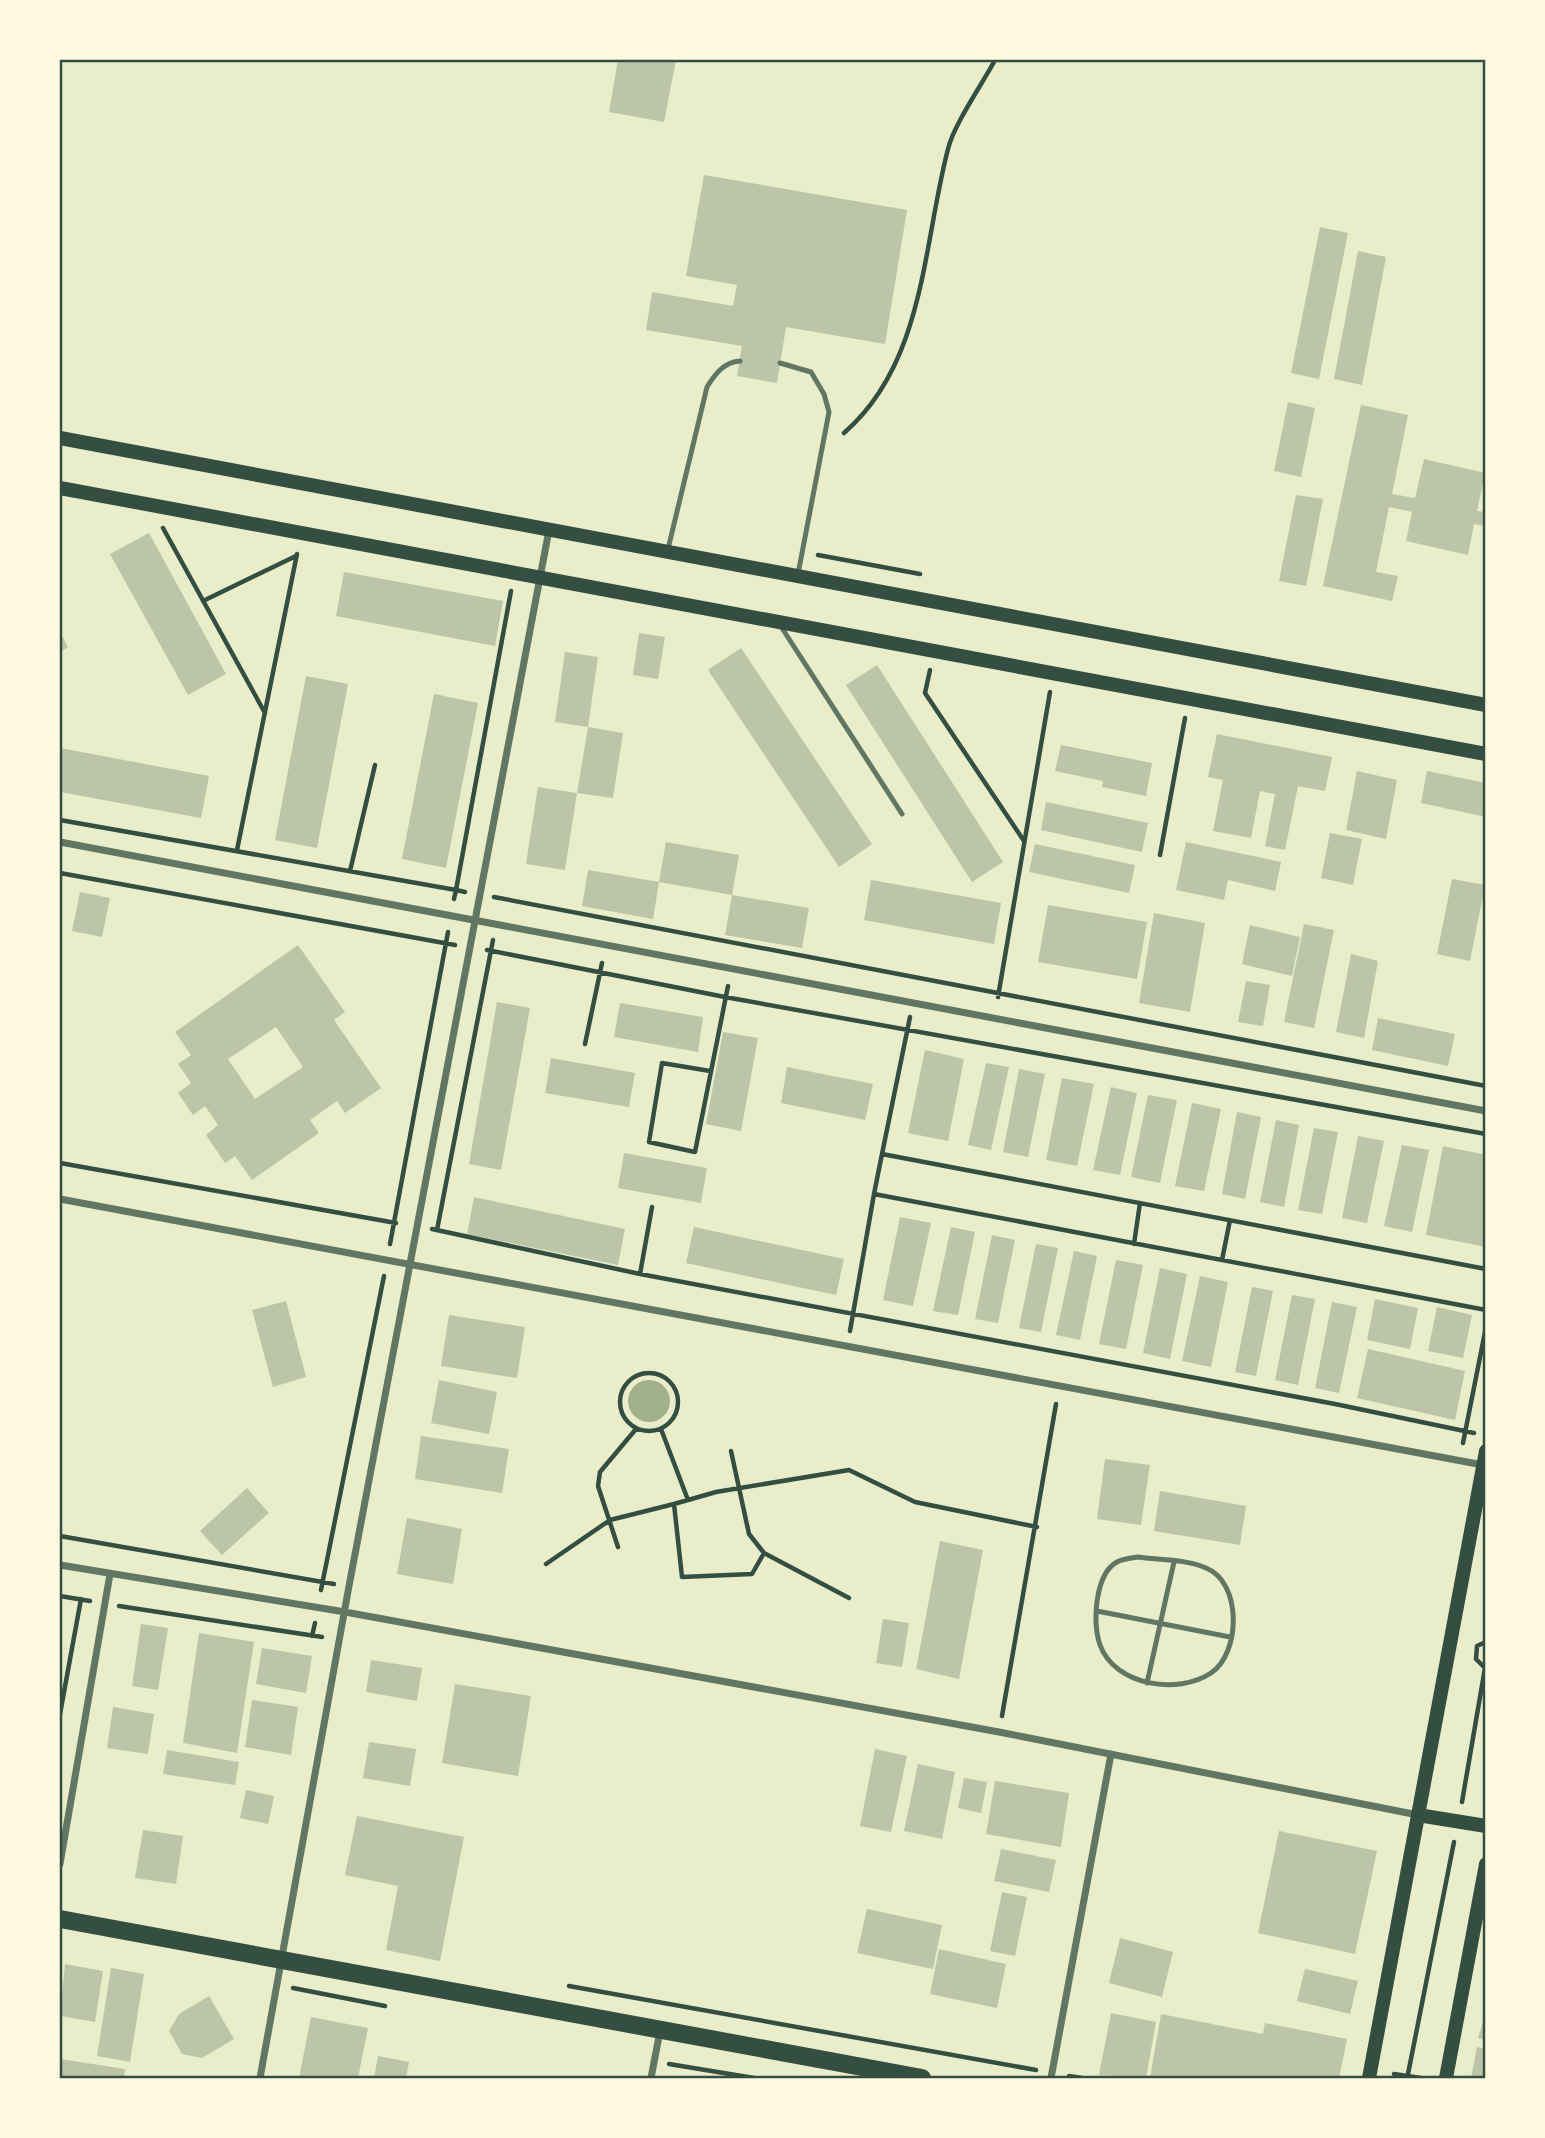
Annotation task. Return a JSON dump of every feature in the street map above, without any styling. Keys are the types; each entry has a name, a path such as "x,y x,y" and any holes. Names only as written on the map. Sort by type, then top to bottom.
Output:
{"main road":[{"path":"60,438 1486,705"},
{"path":"60,488 1486,754"},
{"path":"1369,2078 1485,1460"},
{"path":"1418,1815 1486,1826"},
{"path":"1446,2078 1486,1864"},
{"path":"60,1919 922,2078"}],"street":[{"path":"260,2078 349,1586 412,1265 469,947 549,530"},
{"path":"60,842 1486,1111"},
{"path":"60,1199 847,1346 1485,1460"},
{"path":"60,1564 345,1612 999,1731 1418,1815"},
{"path":"60,1864 110,1574"},
{"path":"1052,2076 1111,1754"},
{"path":"651,2078 660,2031"}],"lane":[{"path":"667,552 707,387 716,373 731,362 740,361"},
{"path":"780,363 811,372 824,394 829,412 824,449 797,576"},
{"path":"778,622 902,814"},
{"path":"1138,1557 1174,1562 1207,1568 1226,1585 1233,1614 1229,1649 1212,1672 1180,1685 1147,1683 1112,1663 1100,1645 1097,1611 1100,1580 1117,1562 1138,1557"},
{"path":"1147,1683 1174,1562"},
{"path":"1097,1611 1230,1637"}],"path":[{"path":"824,449 852,426 877,393 906,339 924,270 948,146 995,60"},
{"path":"155,506 163,528 265,714"},
{"path":"225,902 301,533"},
{"path":"203,601 296,556"},
{"path":"60,820 456,890 514,573"},
{"path":"932,651 925,692 1025,841"},
{"path":"994,1018 1053,673"},
{"path":"1160,855 1189,699"},
{"path":"337,923 375,765"},
{"path":"60,873 469,947 725,997 1486,1134"},
{"path":"480,894 1486,1086"},
{"path":"585,1044 605,945"},
{"path":"710,1071 662,1063 649,1142 695,1152 731,969"},
{"path":"847,1346 874,1194 913,1003"},
{"path":"882,1154 1486,1269"},
{"path":"60,1163 419,1227 640,1274 1335,1404 1486,1436"},
{"path":"874,1194 1486,1310"},
{"path":"1134,1244 1140,1203"},
{"path":"640,1274 652,1207"},
{"path":"1222,1260 1230,1220"},
{"path":"650,1372 670,1381 677,1391 676,1414 661,1429 648,1432 636,1429 621,1412 619,1401 629,1380 650,1372"},
{"path":"999,1731 1060,1385"},
{"path":"618,1547 598,1486 600,1472 636,1429"},
{"path":"661,1429 688,1500"},
{"path":"731,1451 750,1534 764,1553 849,1598"},
{"path":"546,1564 610,1520 716,1492 849,1470 915,1502 1037,1527"},
{"path":"674,1504 682,1577 752,1574 764,1553"},
{"path":"60,1536 349,1586"},
{"path":"60,1596 340,1641"},
{"path":"60,1714 80,1599"},
{"path":"1408,2074 1485,1668 1476,1659 1478,1646 1486,1642"},
{"path":"559,1985 1052,2076 1082,2078"},
{"path":"654,2061 754,2078"},
{"path":"1393,2078 1395,2071 1421,2078"}],"shaded area":[{"path":"649,1380 664,1386 670,1401 664,1416 649,1422 634,1416 628,1401 634,1386"}],"building":[{"path":"618,60 676,60 664,122 609,112"},
{"path":"704,175 907,210 885,344 786,327 777,383 737,376 742,346 646,330 652,292 733,306 737,285 686,276"},
{"path":"1320,227 1348,233 1319,379 1291,373"},
{"path":"1358,251 1386,257 1362,385 1334,379"},
{"path":"1288,402 1315,408 1301,477 1274,471"},
{"path":"1361,405 1408,415 1392,494 1415,498 1424,459 1485,473 1477,511 1486,512 1486,526 1474,524 1468,555 1406,541 1412,512 1389,507 1376,572 1398,576 1392,601 1323,586"},
{"path":"1296,495 1323,499 1306,586 1279,581"},
{"path":"149,533 226,674 188,695 110,554"},
{"path":"344,572 503,601 495,646 336,616"},
{"path":"60,632 68,647 60,652"},
{"path":"639,633 665,637 658,679 633,675"},
{"path":"741,648 872,844 839,867 708,670"},
{"path":"565,652 598,657 588,727 555,722"},
{"path":"877,665 1003,862 972,882 846,685"},
{"path":"306,676 348,684 317,848 275,840"},
{"path":"434,694 478,703 446,868 402,859"},
{"path":"588,727 623,733 613,798 577,793"},
{"path":"1217,734 1332,757 1325,791 1298,786 1285,850 1265,846 1275,794 1260,791 1251,838 1213,831 1223,780 1208,777"},
{"path":"1061,745 1152,763 1146,796 1102,787 1103,781 1055,771"},
{"path":"60,748 209,776 201,818 60,792"},
{"path":"1357,771 1397,780 1386,839 1346,830"},
{"path":"1427,771 1486,783 1486,817 1421,803"},
{"path":"538,787 577,793 565,870 526,864"},
{"path":"1046,802 1148,823 1142,852 1041,830"},
{"path":"1330,833 1362,839 1353,885 1321,878"},
{"path":"666,842 739,855 732,895 659,882"},
{"path":"1186,842 1281,862 1275,891 1228,880 1224,900 1176,890"},
{"path":"1035,844 1135,865 1129,893 1029,872"},
{"path":"588,870 659,882 653,919 582,906"},
{"path":"1452,879 1485,885 1470,961 1437,954"},
{"path":"871,880 1001,903 994,944 864,920"},
{"path":"80,892 110,898 102,937 72,931"},
{"path":"732,895 809,908 802,948 725,935"},
{"path":"1048,905 1147,922 1137,979 1038,962"},
{"path":"1154,913 1205,923 1190,1012 1139,1003"},
{"path":"1304,924 1334,930 1314,1028 1284,1022"},
{"path":"1250,925 1300,937 1292,976 1242,964"},
{"path":"298,945 345,1012 334,1020 381,1088 345,1113 337,1101 310,1120 319,1133 252,1180 235,1156 225,1163 206,1135 218,1125 205,1106 193,1115 178,1093 191,1083 178,1064 191,1055 175,1032","holes":["276,1027 303,1067 255,1099 228,1059"]},
{"path":"1351,954 1378,961 1364,1038 1336,1032"},
{"path":"1246,981 1270,985 1263,1026 1238,1022"},
{"path":"497,1002 530,1008 501,1170 469,1164"},
{"path":"620,1003 703,1017 698,1052 614,1037"},
{"path":"1378,1018 1455,1034 1448,1066 1372,1050"},
{"path":"723,1032 758,1038 741,1131 706,1124"},
{"path":"925,1050 964,1059 948,1141 908,1133"},
{"path":"551,1058 635,1073 629,1107 545,1093"},
{"path":"986,1063 1009,1067 991,1150 968,1145"},
{"path":"787,1067 873,1084 865,1120 781,1103"},
{"path":"1019,1069 1045,1074 1028,1157 1003,1152"},
{"path":"1062,1078 1094,1084 1077,1166 1046,1160"},
{"path":"1111,1087 1137,1093 1120,1175 1093,1170"},
{"path":"1148,1095 1177,1100 1160,1183 1131,1177"},
{"path":"1192,1103 1221,1109 1204,1191 1175,1186"},
{"path":"1237,1112 1261,1117 1245,1199 1222,1194"},
{"path":"1276,1120 1299,1125 1284,1207 1260,1202"},
{"path":"1314,1128 1338,1132 1322,1214 1298,1210"},
{"path":"1358,1136 1384,1141 1367,1223 1342,1218"},
{"path":"1402,1145 1429,1150 1412,1232 1384,1226"},
{"path":"1443,1146 1486,1155 1486,1247 1426,1235"},
{"path":"624,1153 707,1168 701,1203 618,1188"},
{"path":"474,1197 625,1229 618,1265 467,1234"},
{"path":"900,1217 931,1223 913,1306 883,1300"},
{"path":"694,1227 844,1259 836,1295 686,1263"},
{"path":"951,1227 975,1232 958,1315 933,1311"},
{"path":"992,1235 1015,1240 998,1323 975,1319"},
{"path":"1036,1244 1058,1248 1041,1332 1019,1328"},
{"path":"1074,1251 1097,1256 1080,1340 1056,1335"},
{"path":"1116,1260 1143,1265 1126,1349 1099,1344"},
{"path":"1160,1268 1187,1274 1170,1359 1143,1353"},
{"path":"1200,1276 1228,1282 1211,1367 1182,1361"},
{"path":"1252,1287 1273,1291 1256,1376 1235,1372"},
{"path":"1292,1295 1315,1299 1298,1385 1275,1380"},
{"path":"1375,1299 1418,1308 1410,1349 1367,1340"},
{"path":"286,1301 306,1377 273,1387 252,1310"},
{"path":"1332,1302 1357,1307 1339,1393 1315,1388"},
{"path":"1437,1307 1472,1315 1463,1358 1428,1351"},
{"path":"449,1315 525,1327 517,1378 441,1366"},
{"path":"1368,1349 1465,1371 1455,1420 1357,1398"},
{"path":"439,1380 497,1392 489,1434 431,1423"},
{"path":"421,1436 509,1449 502,1493 415,1479"},
{"path":"1105,1459 1150,1465 1141,1525 1097,1519"},
{"path":"247,1488 269,1513 222,1555 200,1531"},
{"path":"1160,1491 1246,1506 1240,1545 1154,1531"},
{"path":"407,1518 462,1529 453,1584 397,1574"},
{"path":"940,1541 983,1550 959,1679 916,1669"},
{"path":"883,1619 909,1623 902,1667 876,1663"},
{"path":"141,1624 168,1628 158,1690 132,1686"},
{"path":"199,1633 254,1642 237,1753 183,1743"},
{"path":"262,1648 312,1656 306,1693 256,1684"},
{"path":"371,1660 422,1668 417,1701 366,1692"},
{"path":"455,1684 531,1696 518,1776 442,1763"},
{"path":"252,1700 298,1707 291,1755 245,1747"},
{"path":"113,1707 154,1714 148,1754 107,1748"},
{"path":"369,1742 416,1749 410,1786 363,1778"},
{"path":"875,1749 907,1756 891,1832 860,1826"},
{"path":"167,1750 239,1762 235,1785 163,1774"},
{"path":"918,1764 955,1772 942,1839 904,1831"},
{"path":"964,1778 987,1782 981,1813 958,1808"},
{"path":"995,1781 1069,1793 1061,1847 986,1834"},
{"path":"246,1790 274,1796 268,1824 240,1818"},
{"path":"357,1816 464,1837 440,1961 386,1950 398,1886 345,1875"},
{"path":"143,1830 183,1836 176,1884 135,1878"},
{"path":"1279,1831 1377,1851 1355,1954 1258,1933"},
{"path":"1001,1849 1056,1860 1049,1892 994,1881"},
{"path":"1002,1892 1027,1897 1015,1956 990,1951"},
{"path":"867,1909 942,1925 933,1969 857,1953"},
{"path":"1120,1938 1173,1952 1162,1997 1109,1983"},
{"path":"939,1949 1006,1964 997,2008 930,1994"},
{"path":"65,1964 103,1971 95,2022 60,2016"},
{"path":"111,1968 144,1974 130,2062 97,2056"},
{"path":"1305,1969 1358,1981 1350,2014 1297,2001"},
{"path":"209,1996 234,2039 202,2058 182,2054 169,2031 179,2014"},
{"path":"1486,2011 1486,2040 1478,2038"},
{"path":"1111,2013 1156,2022 1146,2078 1099,2075"},
{"path":"1161,2014 1263,2034 1265,2023 1347,2039 1339,2078 1150,2078"},
{"path":"311,2017 368,2028 358,2078 299,2078"},
{"path":"1477,2047 1486,2049 1486,2078 1471,2078"},
{"path":"378,2056 409,2062 406,2078 374,2078"},
{"path":"60,2059 125,2069 124,2078 60,2078"}]}
